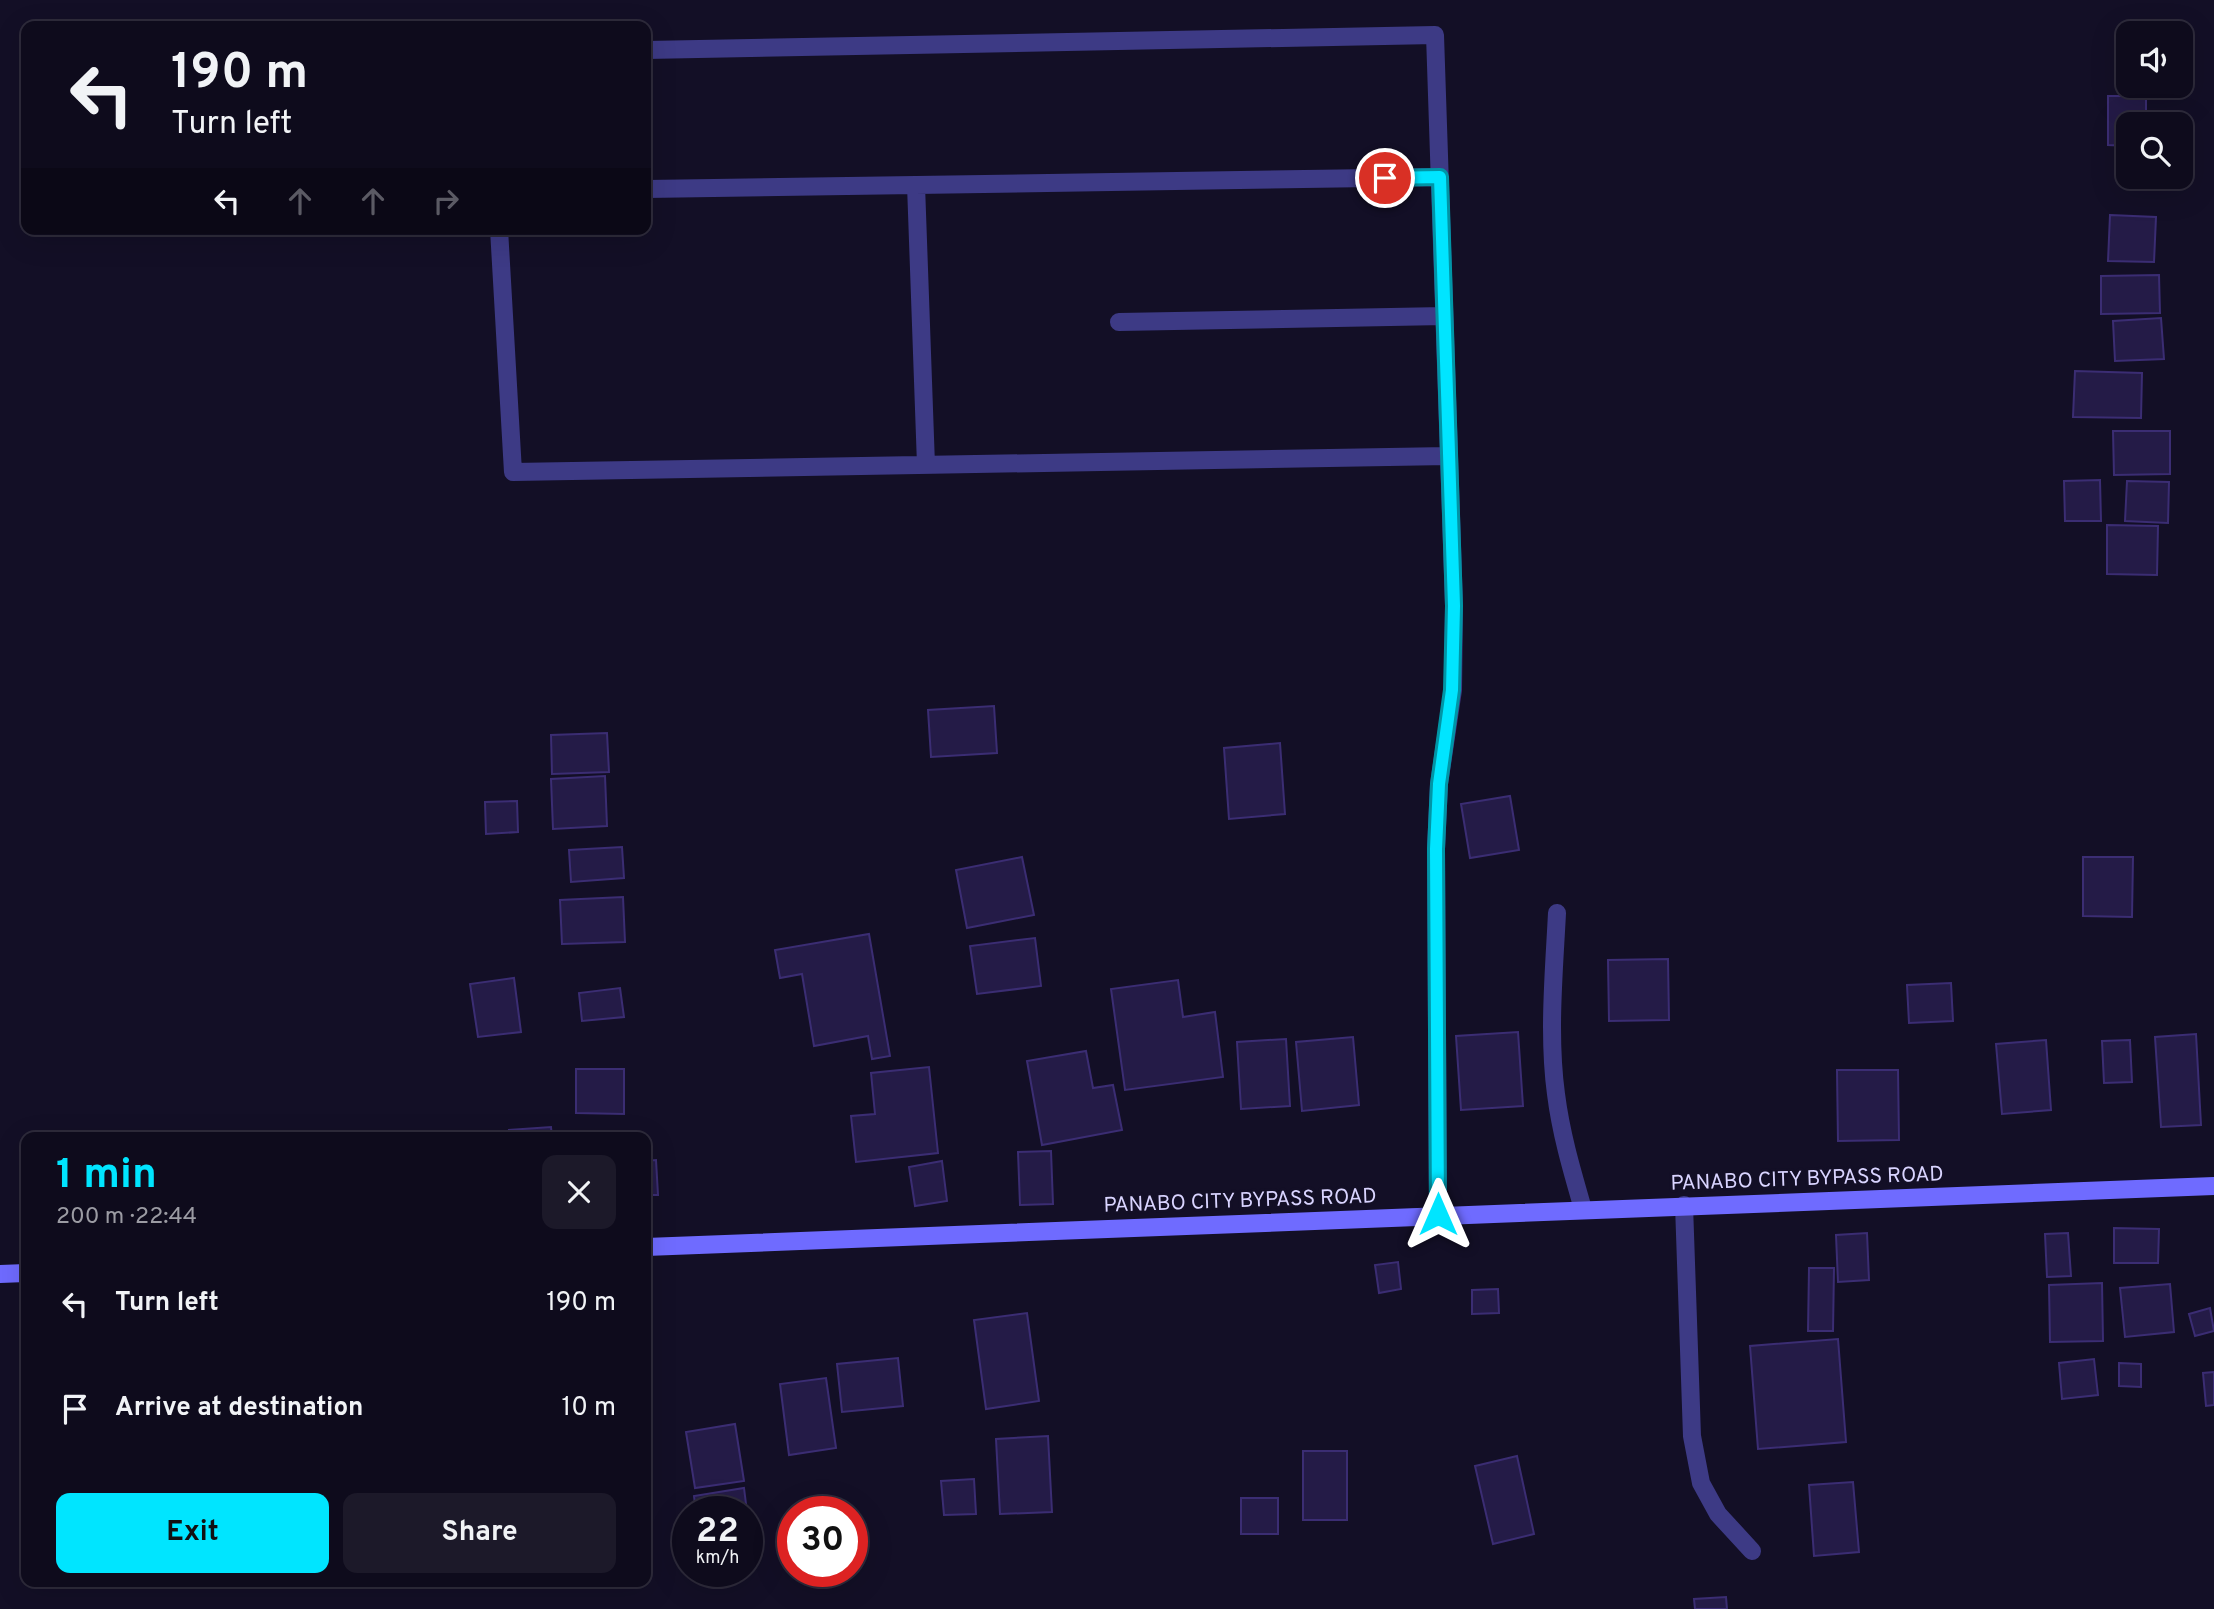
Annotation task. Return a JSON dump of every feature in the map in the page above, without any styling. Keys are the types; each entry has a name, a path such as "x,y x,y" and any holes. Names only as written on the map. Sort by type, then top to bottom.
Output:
{"main road":[{"name":"PANABO CITY BYPASS ROAD","path":"651,1247 1438,1214 2214,1186"},
{"path":"0,1274 21,1273"}],"street":[{"path":"651,50 1435,35 1453,654 1452,690 1439,784 1436,849 1438,1214"},
{"path":"651,189 1440,177"},
{"path":"916,185 926,465"},
{"path":"499,235 513,472 1448,456"},
{"path":"1119,322 1444,316"},
{"path":"1556,912 1553,1006 1555,1091 1564,1144 1583,1209"},
{"path":"1684,1205 1692,1436 1700,1483 1718,1514 1752,1551"}],"building":[{"path":"2108,96 2146,98 2146,112 2116,112 2116,145 2108,145"},
{"path":"2110,215 2156,217 2154,262 2108,261"},
{"path":"2159,275 2160,313 2101,314 2101,276"},
{"path":"2161,318 2164,359 2115,361 2113,321"},
{"path":"2075,371 2142,373 2141,418 2073,417"},
{"path":"2113,431 2170,431 2170,474 2114,475"},
{"path":"2100,480 2101,521 2065,521 2064,481"},
{"path":"2127,481 2169,482 2168,523 2125,521"},
{"path":"2107,525 2158,526 2157,575 2107,574"},
{"path":"994,706 997,753 931,757 928,710"},
{"path":"607,733 609,772 552,774 551,735"},
{"path":"1280,743 1285,814 1229,819 1224,748"},
{"path":"605,776 607,826 553,829 551,779"},
{"path":"1510,796 1519,850 1470,858 1461,804"},
{"path":"517,801 518,832 486,834 485,802"},
{"path":"622,847 624,878 571,882 569,850"},
{"path":"1022,857 1034,915 967,928 956,870"},
{"path":"2083,857 2133,857 2132,917 2083,916"},
{"path":"623,897 625,942 562,944 560,900"},
{"path":"869,934 890,1056 872,1059 868,1036 814,1046 802,974 780,978 775,950"},
{"path":"1035,938 1041,986 977,994 970,946"},
{"path":"1668,959 1669,1020 1609,1021 1608,960"},
{"path":"514,978 521,1032 478,1037 470,984"},
{"path":"1178,980 1183,1017 1215,1012 1223,1077 1125,1090 1111,989"},
{"path":"1951,983 1953,1021 1909,1023 1907,985"},
{"path":"620,988 624,1017 582,1021 579,993"},
{"path":"1518,1032 1523,1106 1461,1110 1456,1036"},
{"path":"2196,1034 2201,1125 2161,1127 2155,1037"},
{"path":"1353,1037 1359,1105 1302,1111 1296,1042"},
{"path":"1286,1039 1290,1106 1241,1109 1237,1042"},
{"path":"2046,1040 2051,1110 2002,1114 1996,1044"},
{"path":"2130,1040 2132,1082 2104,1083 2102,1041"},
{"path":"1086,1051 1093,1088 1113,1085 1122,1130 1042,1145 1027,1061"},
{"path":"929,1067 938,1153 856,1162 851,1116 875,1114 871,1073"},
{"path":"576,1069 624,1069 624,1114 576,1113"},
{"path":"1837,1070 1898,1070 1899,1140 1838,1141"},
{"path":"551,1127 551,1132 509,1132"},
{"path":"1051,1151 1053,1204 1020,1205 1018,1152"},
{"path":"651,1160 656,1160 658,1195 651,1195"},
{"path":"942,1161 947,1201 915,1206 909,1167"},
{"path":"2114,1228 2159,1229 2158,1263 2114,1263"},
{"path":"1867,1233 1869,1280 1838,1282 1836,1235"},
{"path":"2068,1233 2071,1276 2047,1277 2045,1234"},
{"path":"1398,1262 1401,1289 1379,1293 1375,1265"},
{"path":"1809,1268 1834,1268 1833,1331 1808,1331"},
{"path":"2102,1283 2103,1341 2050,1342 2049,1285"},
{"path":"2170,1284 2174,1332 2125,1337 2120,1288"},
{"path":"1498,1289 1499,1313 1472,1314 1472,1290"},
{"path":"2210,1308 2214,1331 2195,1336 2189,1314"},
{"path":"1027,1313 1039,1401 986,1409 974,1320"},
{"path":"1838,1339 1846,1442 1758,1449 1750,1346"},
{"path":"898,1358 903,1406 842,1412 837,1364"},
{"path":"2094,1359 2098,1395 2062,1399 2059,1363"},
{"path":"2119,1363 2141,1364 2141,1387 2119,1386"},
{"path":"2214,1372 2214,1405 2206,1406 2203,1373"},
{"path":"826,1378 836,1448 789,1455 780,1384"},
{"path":"735,1424 744,1481 695,1488 686,1432"},
{"path":"1048,1436 1052,1512 1000,1514 996,1439"},
{"path":"1303,1451 1347,1451 1347,1520 1303,1520"},
{"path":"1517,1456 1534,1534 1493,1544 1475,1466"},
{"path":"974,1479 976,1514 944,1515 941,1481"},
{"path":"1853,1482 1859,1552 1814,1556 1809,1485"},
{"path":"744,1488 745,1496 694,1496"},
{"path":"1241,1498 1278,1498 1278,1534 1241,1534"},
{"path":"1726,1597 1727,1609 1695,1609 1694,1599"}],"route":[{"path":"1385,178 1440,177 1454,606 1452,690 1439,784 1436,849 1438,1214"}]}
